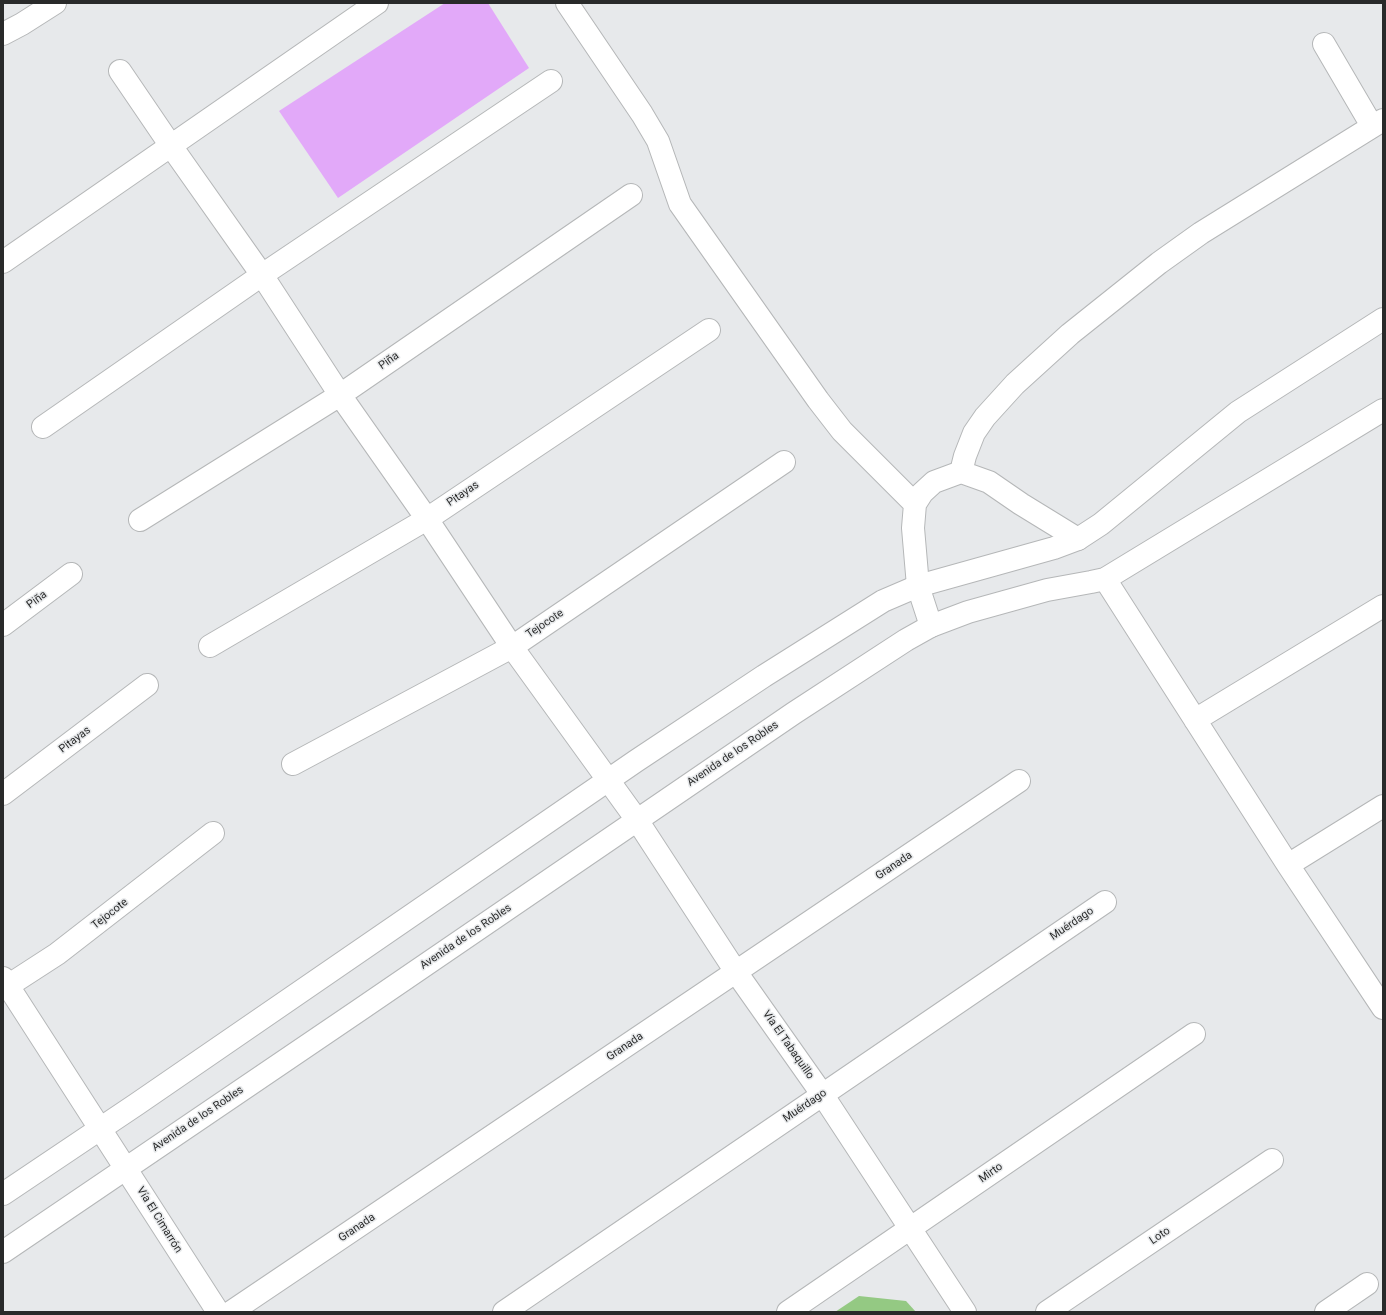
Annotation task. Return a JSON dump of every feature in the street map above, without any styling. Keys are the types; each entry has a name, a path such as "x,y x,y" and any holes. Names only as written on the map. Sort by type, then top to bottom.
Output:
{"street":[{"path":"3,34 55,3"},
{"path":"3,262 377,3"},
{"path":"567,3 642,114 658,141 680,204 818,400 842,431 915,504"},
{"path":"961,472 965,456 974,433 985,417 1015,384 1070,334 1159,263 1201,233 1377,123 1324,44"},
{"name":"Vía El Tabaquillo","path":"120,71 262,275 340,395 427,519 512,647 637,820 736,972 822,1094 965,1312"},
{"path":"43,427 262,275 552,81"},
{"name":"Piña","path":"140,520 340,395 631,195"},
{"path":"3,1194 764,676 883,601 918,586 1054,548 1078,539 1100,524 1238,412 1383,320"},
{"name":"Pitayas","path":"210,646 427,519 709,330"},
{"name":"Avenida de los Robles","path":"3,1252 794,713 906,640 931,626 968,612 1047,590 1105,578 1383,410"},
{"name":"Tejocote","path":"293,764 512,647 784,462"},
{"path":"931,626 918,586 912,528 915,504 922,493 934,482 961,472 989,482 1021,504 1078,539"},
{"name":"Piña","path":"3,625 71,574"},
{"path":"1105,578 1288,865 1382,1002"},
{"path":"1195,720 1383,606"},
{"name":"Pitayas","path":"3,794 147,685"},
{"name":"Granada","path":"231,1312 1019,781"},
{"path":"1288,865 1383,806"},
{"name":"Tejocote","path":"5,984 57,954 213,833"},
{"name":"Muérdago","path":"504,1312 1105,902"},
{"name":"Vía El Cimarrón","path":"5,984 126,1168 218,1312"},
{"name":"Mirto","path":"788,1312 1194,1034"},
{"name":"Loto","path":"1047,1312 1272,1160"},
{"path":"1326,1312 1367,1284"}],"green space":[{"path":"859,1296 906,1301 916,1312 835,1312"}],"building":[{"path":"445,3 488,3 529,68 338,198 279,111"}]}
